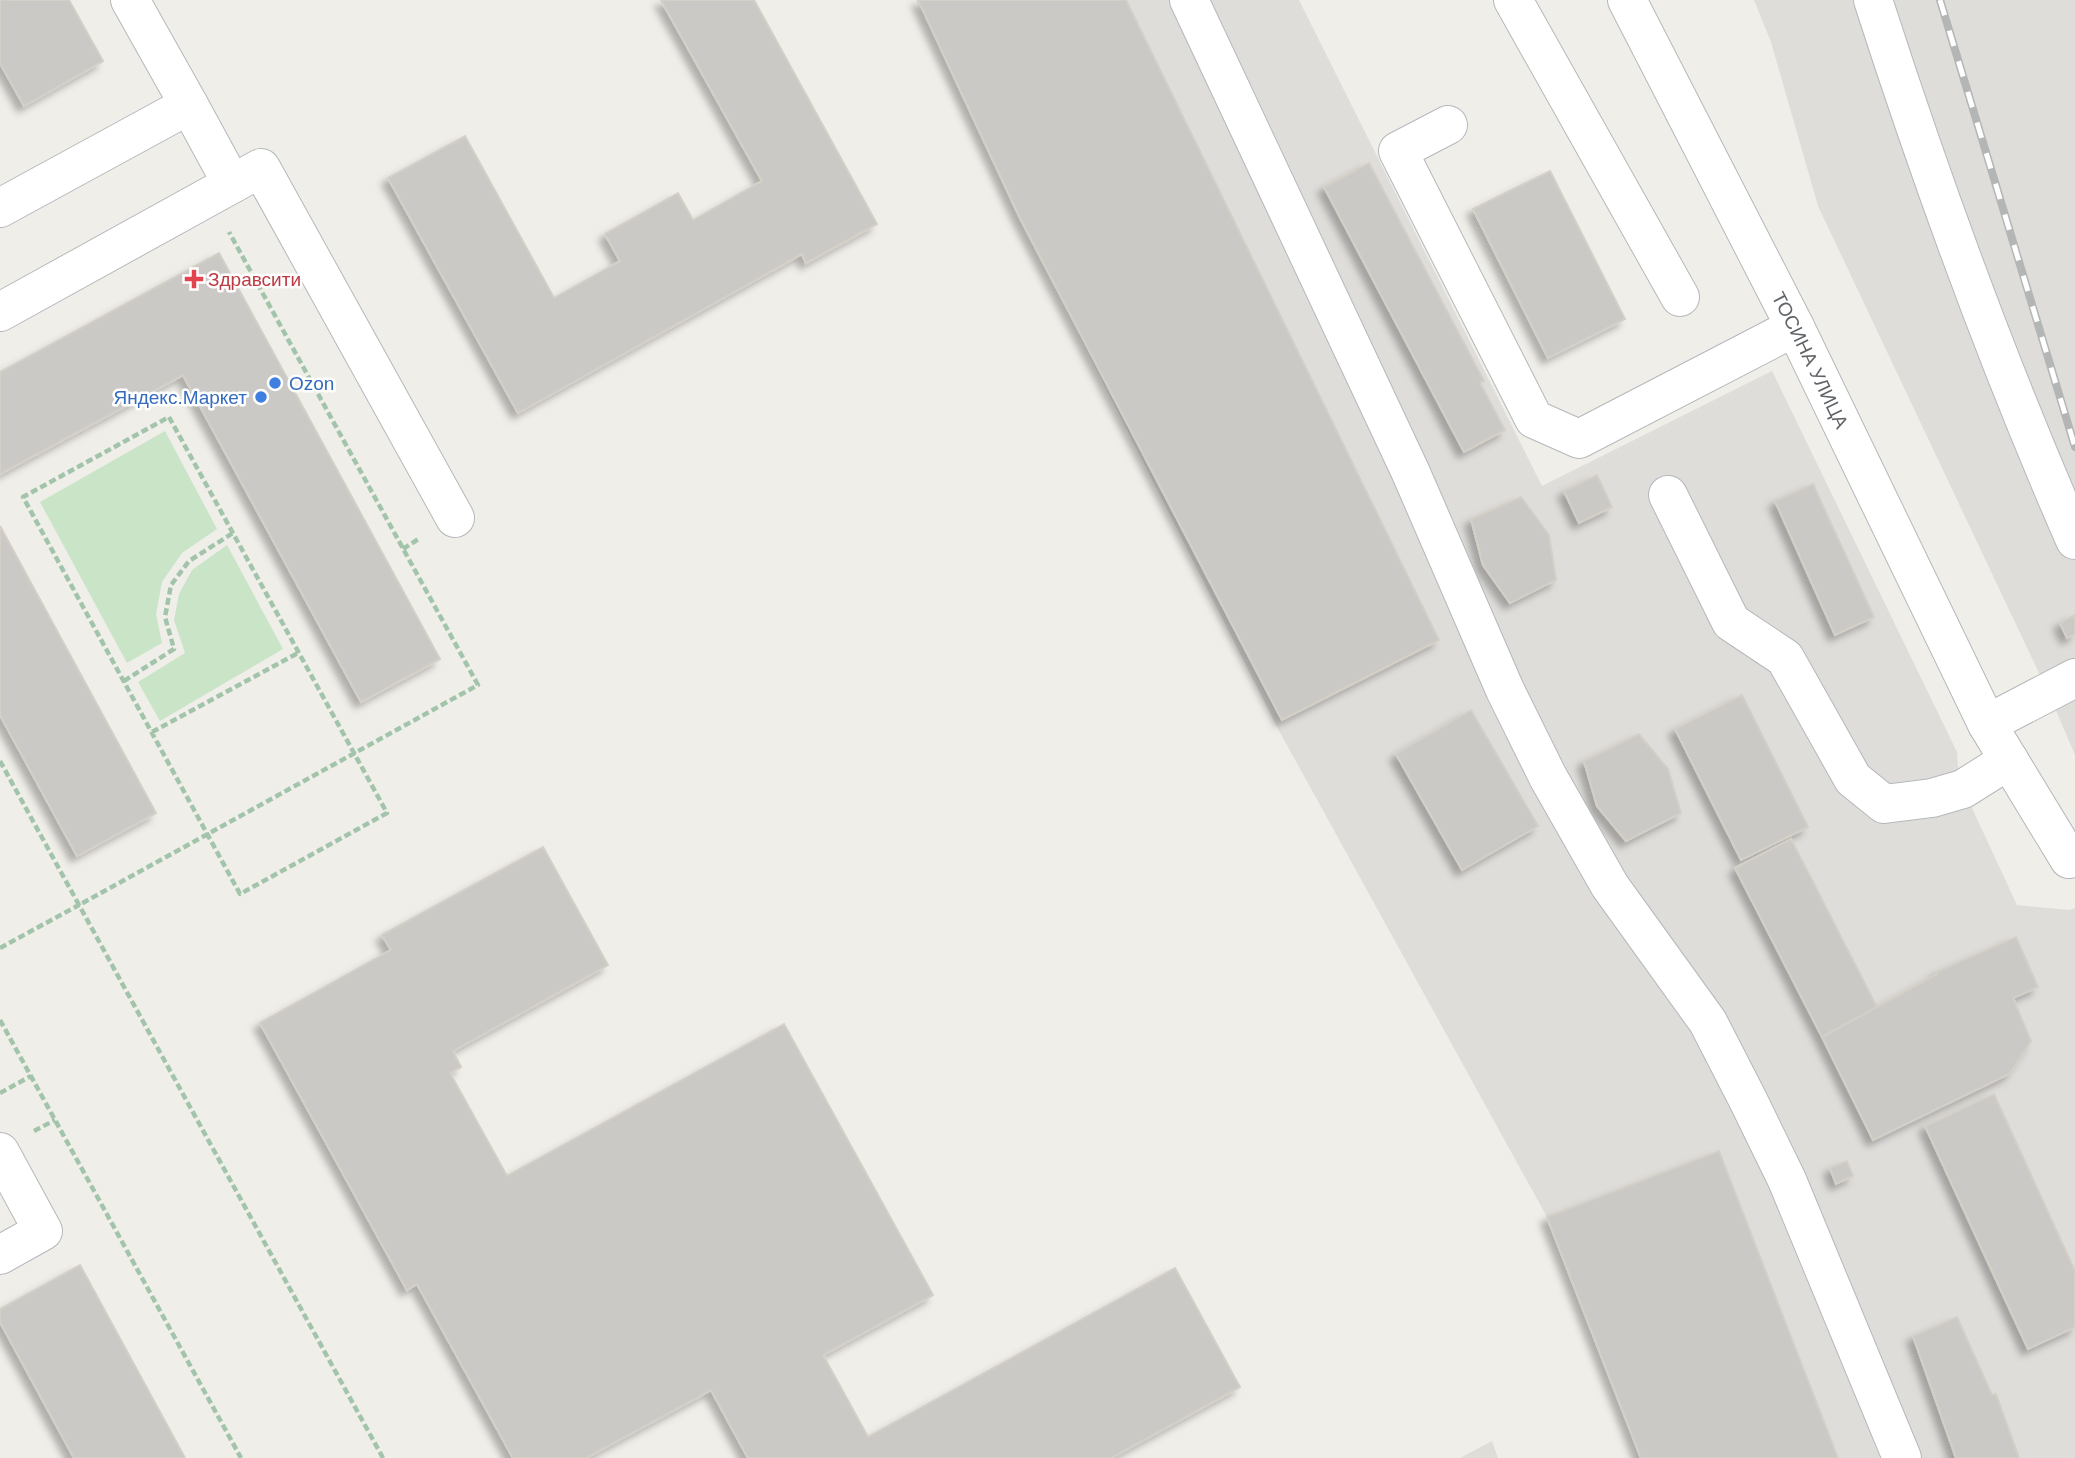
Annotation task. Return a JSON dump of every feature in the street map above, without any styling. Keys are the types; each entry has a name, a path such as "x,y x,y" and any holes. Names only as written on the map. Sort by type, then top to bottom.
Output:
{"street":[{"path":"130,0 188,105 220,190"},
{"path":"1189,0 1411,473 1504,690 1548,777 1610,886 1714,1033 1787,1180 1902,1458"},
{"path":"1513,0 1680,297"},
{"name":"ТОСИНА УЛИЦА","path":"1627,0 1795,327 1987,724 2073,865"},
{"path":"1873,0 1955,240 2075,540"},
{"path":"0,208 188,105"},
{"path":"1447,125 1398,151 1534,419 1579,439 1795,327"},
{"path":"0,312 261,168 455,518"},
{"path":"1668,495 1731,622 1785,658 1853,779 1884,804 1933,798 1964,789 2009,760"},
{"path":"1987,724 2075,678"},
{"path":"0,1152 43,1231 0,1255"}],"path":[{"path":"0,948 478,685 220,190"},
{"path":"169,417 299,653 387,813 240,894 23,497 169,417"},
{"path":"124,681 174,649 165,617 171,585 189,561 233,533"},
{"path":"152,732 299,653"},
{"path":"1,764 383,1458"},
{"path":"0,1020 241,1458"},
{"path":"0,1093 31,1076"}],"shaded area":[{"path":"916,0 1299,0 1542,486 1772,371 1957,752 1959,780 2017,905 2069,910 2075,908 2075,1458 1641,1458 1547,1217 1277,727 1020,218"},
{"path":"1754,0 2075,0 2075,755 2048,692 1818,206 1771,42"},
{"path":"1492,1441 1498,1458 1460,1458"}],"green space":[{"path":"165,431 217,529 182,553 162,582 156,614 162,643 127,663 40,502"},
{"path":"227,545 283,649 160,721 138,682 185,653 174,620 179,594 192,570"}],"building":[{"path":"0,0 69,0 103,61 24,106 0,63"},
{"path":"661,0 754,0 877,224 806,263 802,254 518,413 388,178 465,136 554,298 620,261 605,234 678,193 693,220 762,181"},
{"path":"918,0 1126,0 1439,640 1282,720 1020,218"},
{"path":"1369,163 1484,381 1480,383 1505,430 1464,452 1324,187"},
{"path":"1550,171 1625,319 1548,358 1473,209"},
{"path":"219,253 440,659 361,702 183,375 0,474 0,372"},
{"path":"1597,475 1612,507 1579,523 1564,491"},
{"path":"1813,484 1874,617 1835,635 1775,501"},
{"path":"1521,497 1549,535 1556,580 1510,603 1483,565 1471,519"},
{"path":"0,526 156,813 77,856 0,715"},
{"path":"2075,615 2075,634 2067,638 2060,623"},
{"path":"1742,695 1808,827 1741,860 1675,729"},
{"path":"1471,710 1538,826 1462,870 1396,754"},
{"path":"1639,734 1668,769 1681,813 1626,841 1597,806 1584,761"},
{"path":"1791,839 1877,1007 1822,1037 1735,868"},
{"path":"543,847 608,965 453,1051 461,1067 450,1073 507,1176 784,1024 933,1295 823,1355 868,1437 1175,1268 1240,1387 1111,1458 748,1458 711,1390 586,1458 513,1458 417,1284 407,1290 260,1023 391,950 382,935"},
{"path":"2016,937 2038,987 2013,998 2031,1041 2009,1074 1873,1140 1822,1037 1937,974 1936,972"},
{"path":"1994,1094 2075,1271 2075,1327 2028,1349 1925,1126"},
{"path":"1719,1151 1838,1458 1641,1458 1547,1217"},
{"path":"1847,1161 1853,1176 1836,1184 1830,1168"},
{"path":"80,1265 185,1458 74,1458 0,1322 0,1309"},
{"path":"1957,1317 1992,1395 1996,1394 2019,1458 1956,1458 1913,1336"}],"railway":[{"path":"1940,0 2075,447"}],"place":[{"name":"Здравсити","path":"194,279"},
{"name":"Ozon","path":"275,383"},
{"name":"Яндекс.Маркет","path":"261,397"}]}
